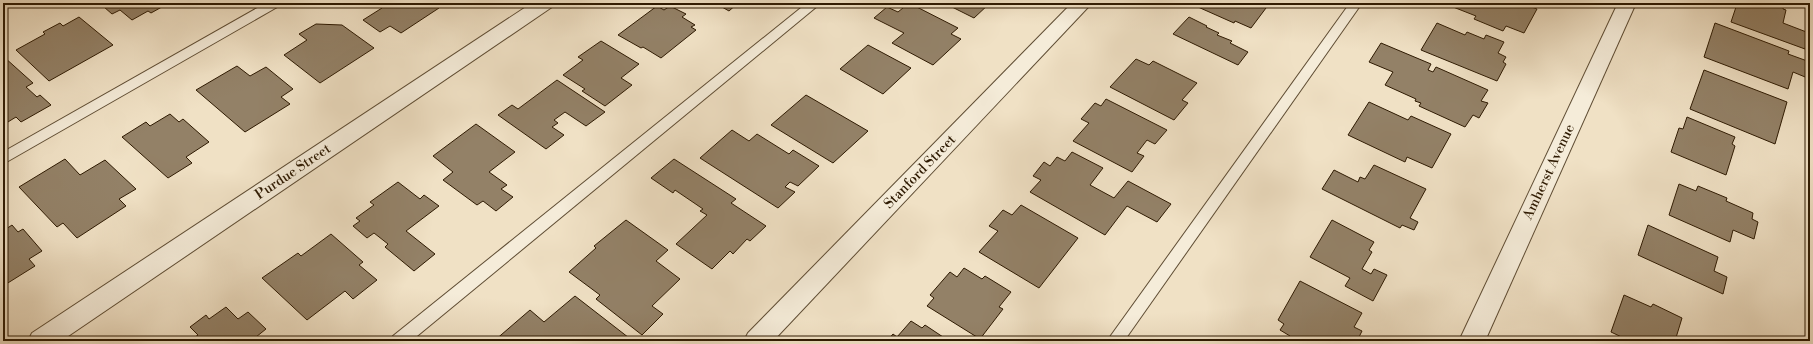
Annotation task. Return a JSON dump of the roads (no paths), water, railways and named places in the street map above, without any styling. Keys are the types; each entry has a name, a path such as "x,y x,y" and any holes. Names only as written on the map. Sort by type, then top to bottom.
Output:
{"street":[{"name":"Purdue Street","path":"41,341 544,3"},
{"name":"Stanford Street","path":"756,341 1083,3"},
{"name":"Amherst Avenue","path":"1472,341 1627,3"}],"lane":[{"path":"3,159 275,3"},
{"path":"399,341 815,3"},
{"path":"1115,341 1356,3"}]}
